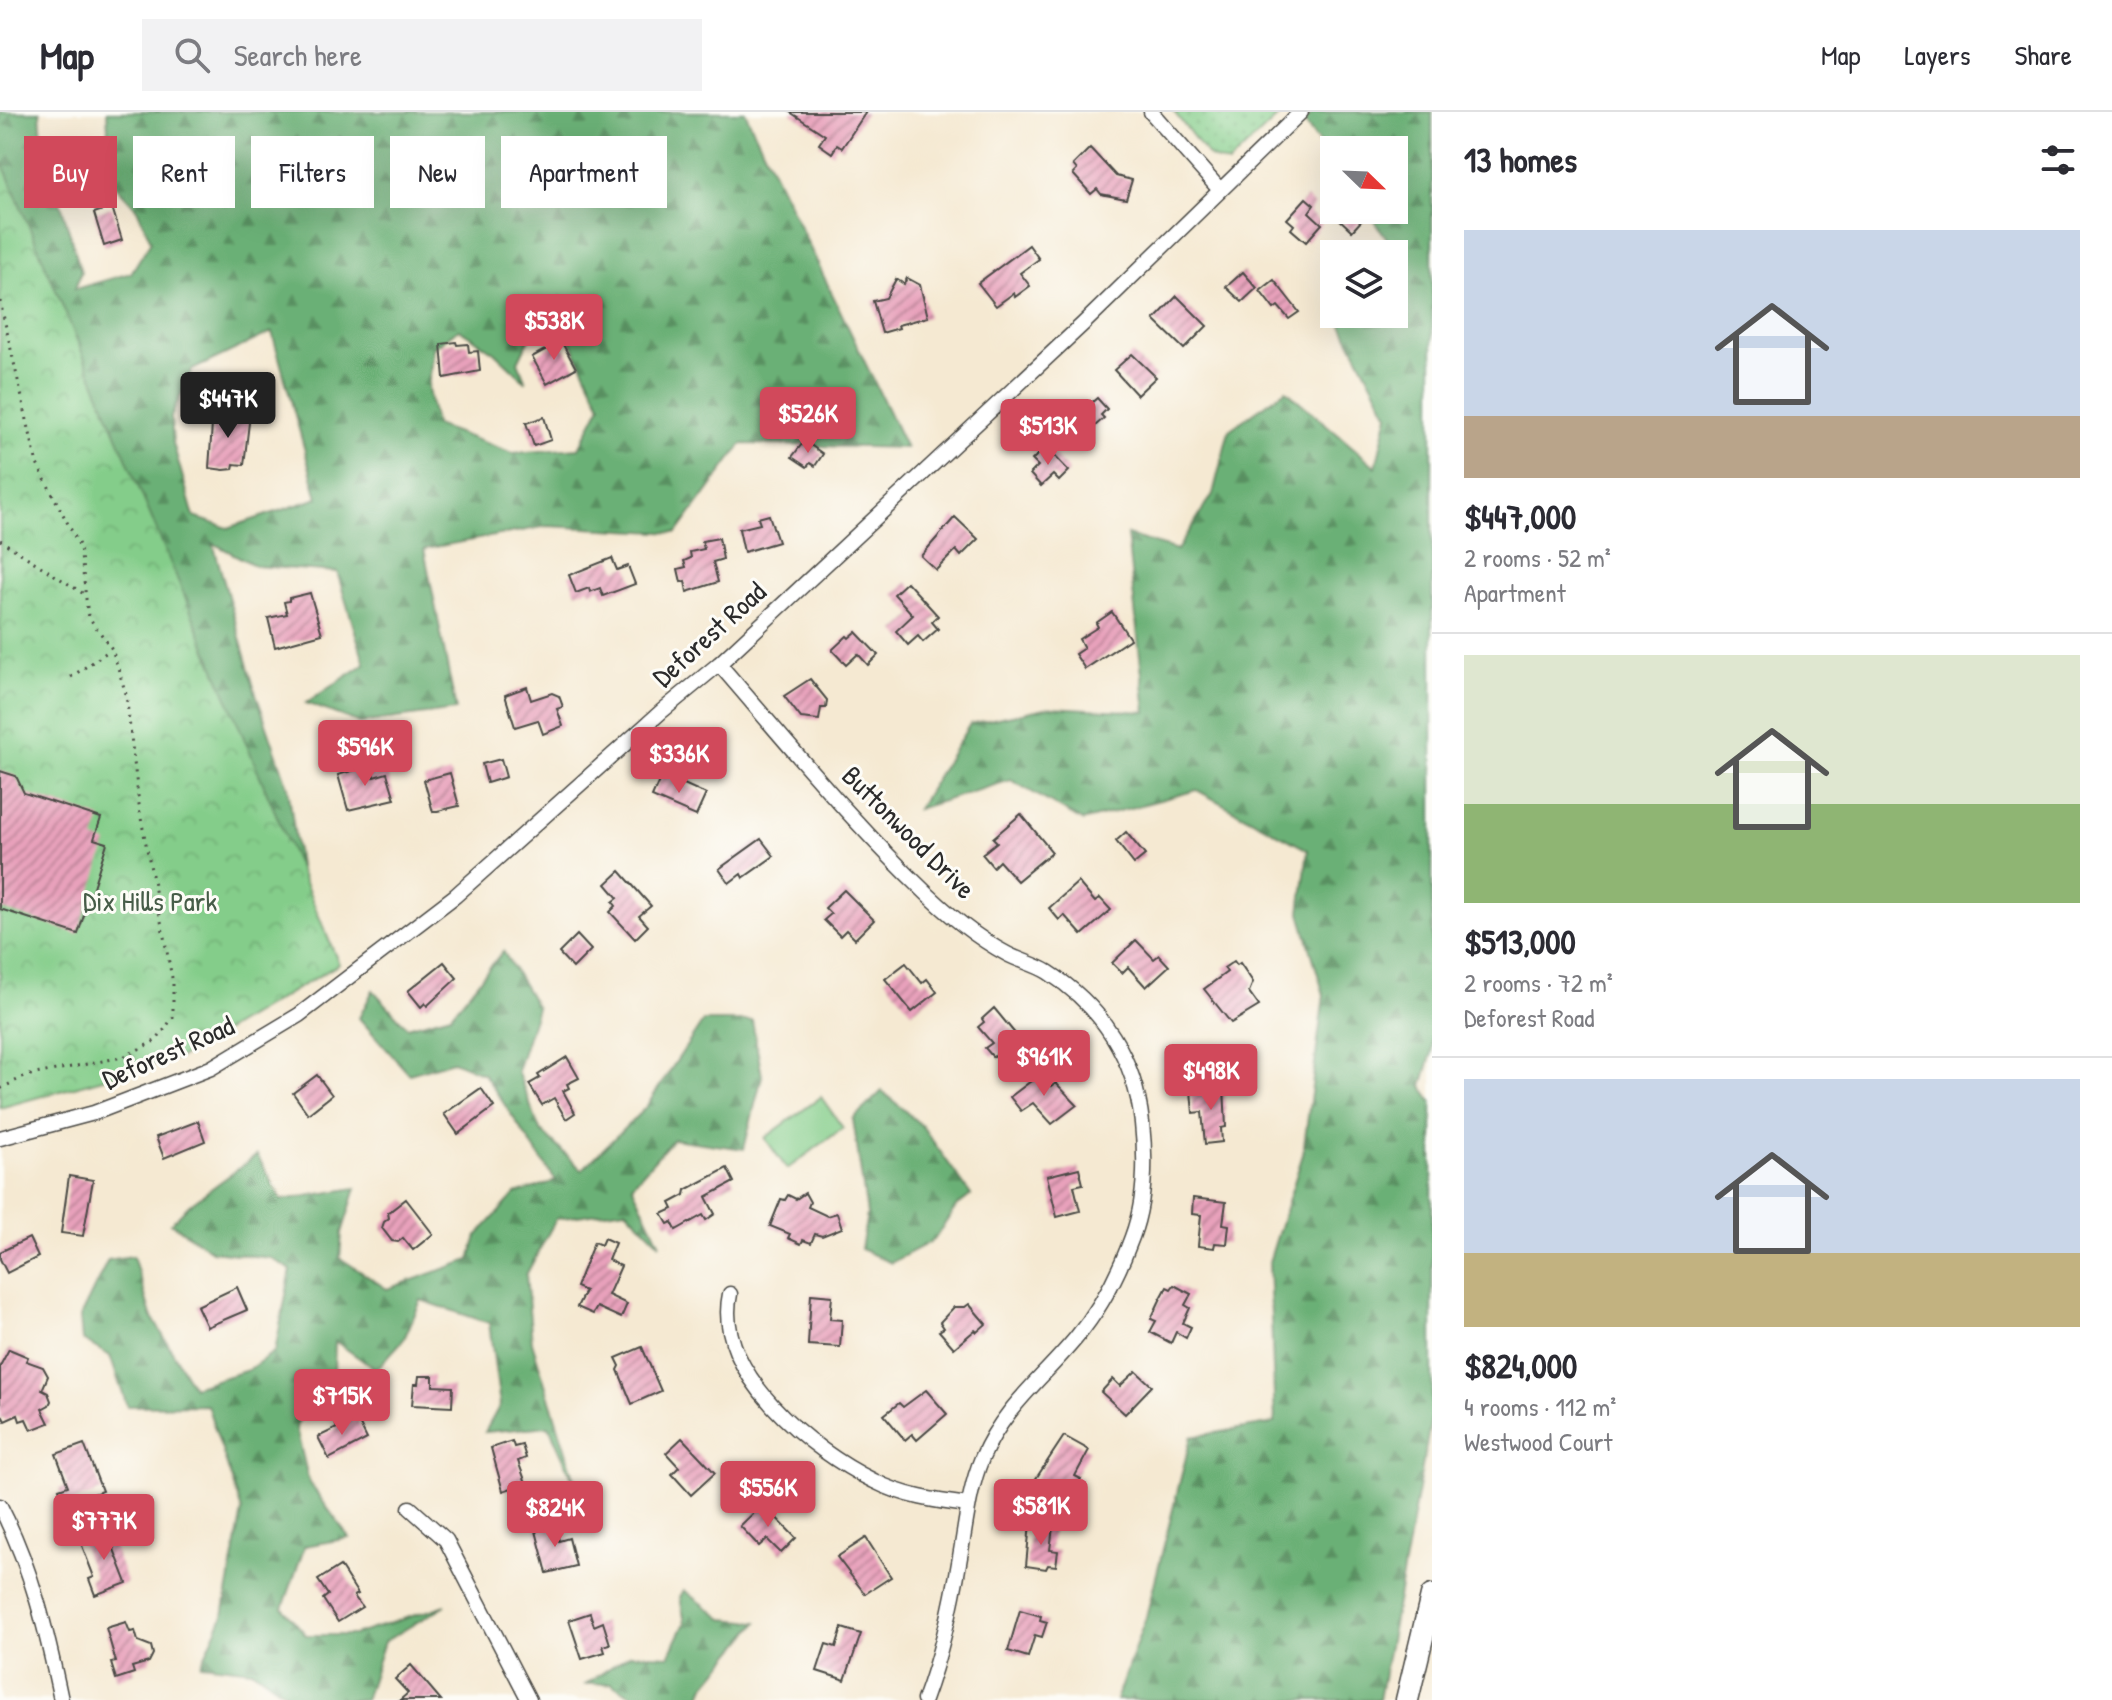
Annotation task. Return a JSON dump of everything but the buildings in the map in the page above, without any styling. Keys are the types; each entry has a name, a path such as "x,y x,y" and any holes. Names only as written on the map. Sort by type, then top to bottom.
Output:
{"highway":[{"path":"1407,1700 1432,1596"}],"street":[{"path":"1151,112 1220,190"},
{"name":"Deforest Road","path":"0,1138 94,1113 211,1068 299,1015 455,896 719,664 1073,334 1301,112"},
{"name":"Buttonwood Drive","path":"719,664 859,824 949,914 1007,954 1046,970 1077,994 1118,1042 1132,1071 1140,1106 1145,1148 1142,1191 1134,1234 1099,1307 1076,1339 1020,1396 998,1425 981,1460 968,1505 949,1617 924,1700"},
{"path":"730,1294 727,1309 732,1342 771,1405 799,1432 874,1482 921,1498 968,1505"},
{"path":"0,1506 34,1586 46,1626 61,1700"},
{"path":"410,1508 446,1540 529,1700"}],"path":[{"path":"0,301 37,464 80,547 88,616 112,649 126,694 140,813 173,983 173,1017 157,1040 123,1057 25,1076 0,1089"},
{"path":"0,540 84,594"},
{"path":"71,677 112,649"}],"green space":[{"path":"0,112 40,112 42,136 24,136 24,208 62,208 81,272 75,289 131,273 151,241 136,208 235,208 235,136 133,136 133,205 117,187 117,136 104,136 108,130 107,112 745,112 906,448 742,444 677,533 548,526 424,549 456,710 360,723 306,703 365,664 337,572 256,566 213,543 255,691 288,787 307,923 0,621","holes":["535,327 565,329 601,405 579,448 513,453 435,425 428,389 433,348 459,329 494,352 526,382 518,362","272,332 318,498 228,528 194,517 173,443 171,417 192,370"]},
{"path":"1174,112 1283,112 1228,164 1209,157"},
{"path":"1314,112 1432,112 1432,1052 1422,1086 1432,1102 1432,1414 1379,1700 1116,1700 1146,1617 1191,1437 1275,1423 1269,1262 1303,1154 1324,995 1300,913 1308,850 1197,790 1082,821 1011,780 917,809 970,724 1050,707 1146,712 1127,535 1177,550 1213,494 1229,430 1286,390 1376,467 1388,414 1344,328 1408,328 1408,240 1388,240 1377,224 1408,224 1408,136 1320,136 1320,144 1304,122"},
{"name":"Dix Hills Park","path":"0,157 339,964 181,1057 0,1108"},
{"path":"503,951 537,1008 517,1071 540,1130 582,1170 646,1107 703,1021 752,1021 762,1076 744,1149 673,1139 632,1185 660,1244 626,1209 556,1219 526,1275 532,1342 579,1493 549,1426 485,1432 500,1405 489,1323 421,1300 404,1339 376,1370 335,1341 334,1373 313,1385 296,1428 309,1482 349,1538 305,1546 283,1608 306,1635 354,1635 446,1605 384,1642 365,1700 295,1700 253,1670 201,1664 223,1616 242,1511 207,1405 127,1406 110,1356 82,1340 80,1317 108,1260 133,1256 151,1315 193,1387 248,1370 275,1351 291,1270 271,1258 212,1251 171,1223 189,1205 257,1155 282,1200 356,1188 342,1233 340,1258 387,1289 470,1260 477,1236 515,1194 556,1181 484,1074 453,1061 409,1074 359,1018 373,990 407,1027 451,1015"},
{"path":"882,1091 922,1126 971,1195 956,1207 934,1240 891,1263 861,1249 867,1214 853,1119"},
{"path":"821,1097 843,1128 787,1169 765,1138"},
{"path":"684,1590 723,1619 758,1622 704,1687 700,1700 640,1700 611,1683 586,1684 630,1654 669,1656 685,1623 680,1597"}]}
